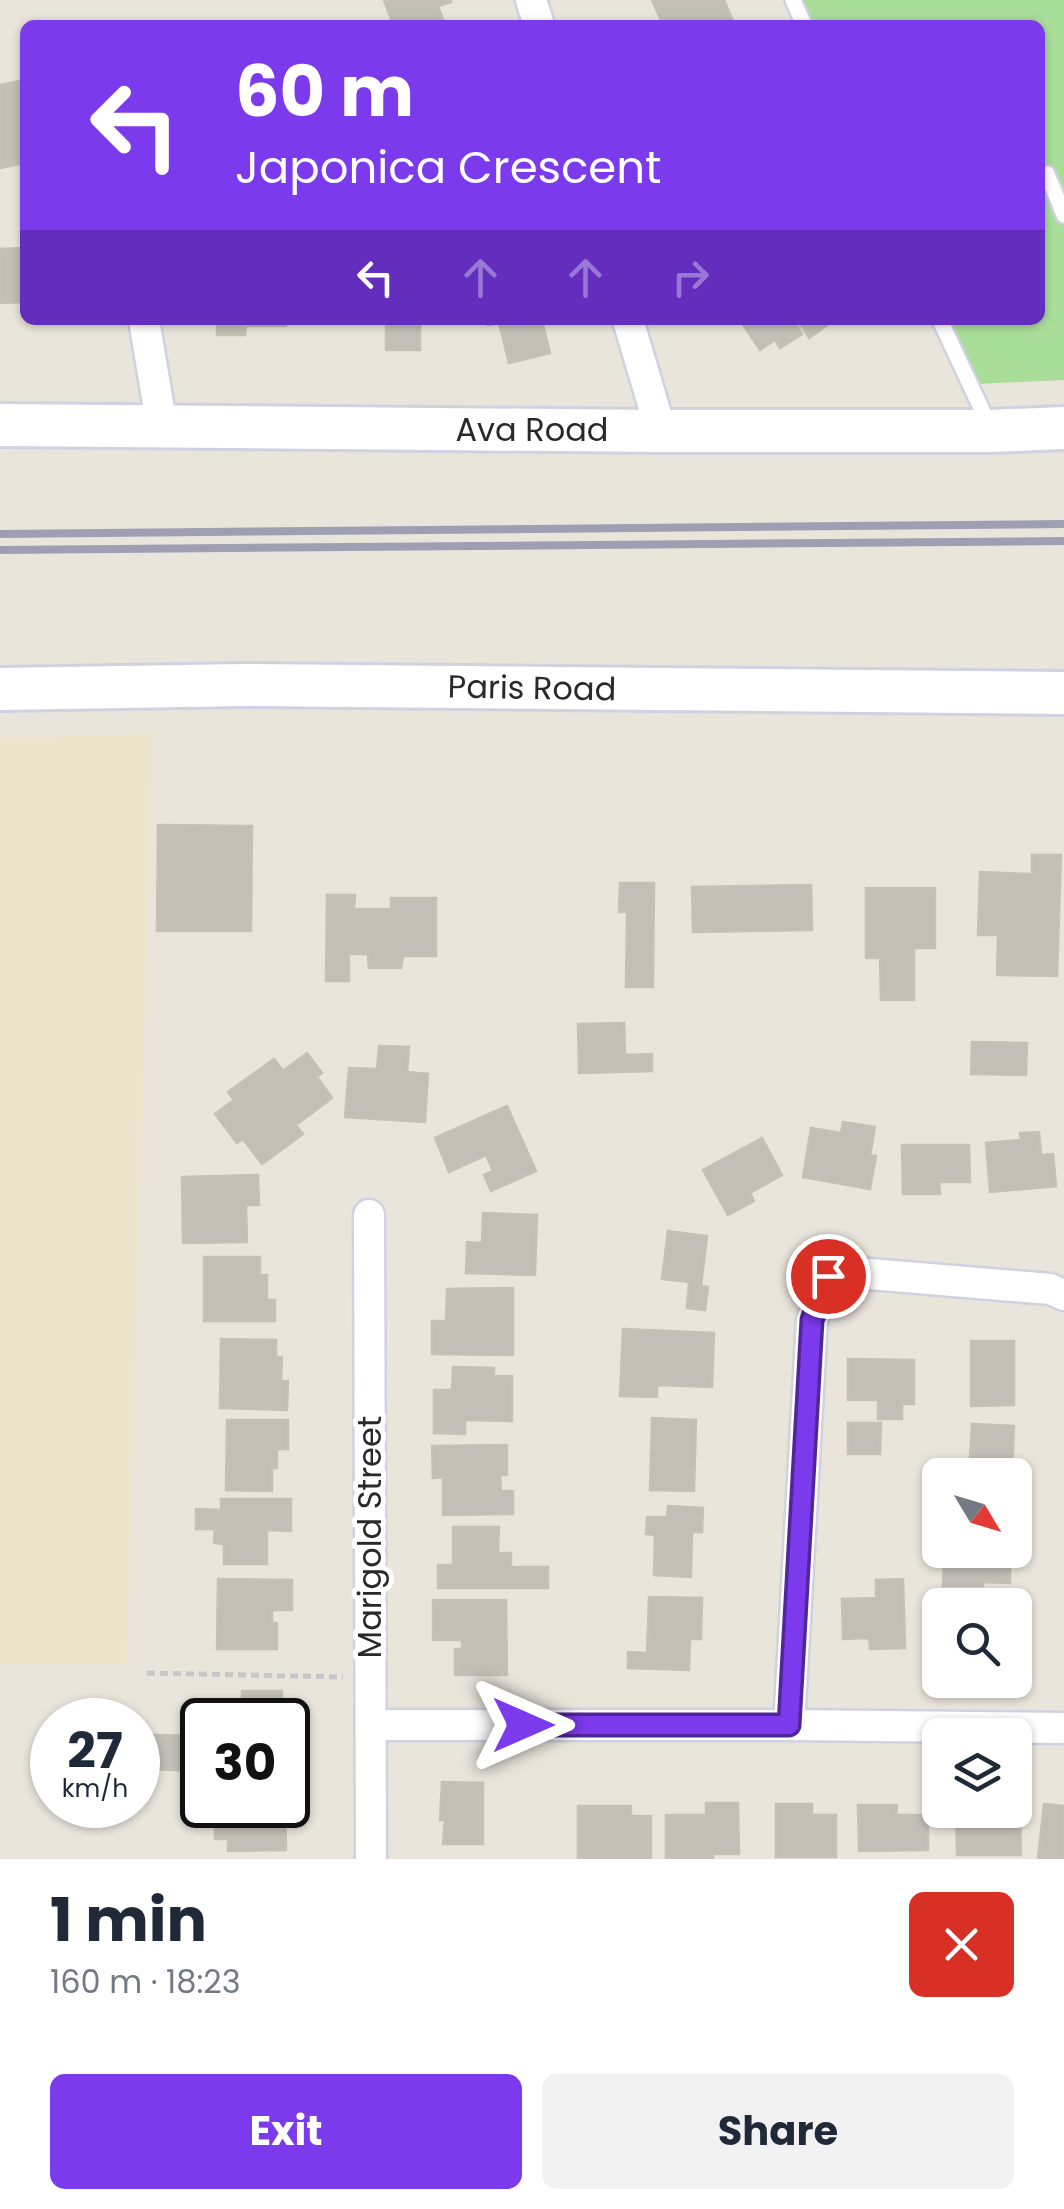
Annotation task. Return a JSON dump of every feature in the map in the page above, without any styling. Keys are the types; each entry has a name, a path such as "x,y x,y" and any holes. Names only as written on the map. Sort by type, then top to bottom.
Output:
{"street":[{"path":"145,325 162,427"},
{"path":"630,325 662,431"},
{"name":"Ava Road","path":"0,425 662,431 1064,428"},
{"name":"Paris Road","path":"0,690 244,685 1064,693"},
{"name":"Marigold Street","path":"369,1215 371,1859"},
{"path":"789,1725 812,1320 828,1276 870,1274 1050,1289 1064,1295"},
{"path":"371,1725 1064,1728"}],"lane":[{"path":"1046,174 1064,215"},
{"path":"942,325 991,430"}],"path":[{"path":"147,1673 371,1678"}],"shaded area":[{"path":"153,734 127,1664 0,1664 0,738"}],"green space":[{"path":"792,0 1064,0 1064,380 976,384 947,325 1045,325 1045,20 802,20"}],"building":[{"path":"384,0 451,0 438,6 443,20 391,20"},
{"path":"652,0 724,0 733,20 661,20"},
{"path":"20,81 20,164 0,168 0,85"},
{"path":"20,248 20,302 0,303 0,249"},
{"path":"217,325 286,325 246,326 245,335 217,335"},
{"path":"386,325 420,325 420,350 386,350"},
{"path":"500,325 543,325 550,353 509,363"},
{"path":"743,325 797,325 802,334 780,348 775,340 760,350"},
{"path":"801,325 827,325 809,338"},
{"path":"158,825 252,826 251,931 157,931"},
{"path":"1032,855 1061,855 1057,976 997,975 998,935 978,935 980,872 1032,874"},
{"path":"620,883 654,883 653,987 626,987 627,912 619,912"},
{"path":"811,885 812,930 693,932 692,887"},
{"path":"866,888 935,888 935,948 914,948 914,1000 881,1000 880,958 866,958"},
{"path":"327,895 355,895 354,909 391,909 391,898 436,898 436,956 403,956 401,968 369,968 368,954 349,954 349,981 326,981"},
{"path":"624,1023 625,1055 652,1054 652,1071 579,1073 578,1024"},
{"path":"972,1042 1027,1043 1026,1075 971,1074"},
{"path":"379,1046 409,1047 407,1072 428,1074 425,1122 345,1117 349,1068 377,1069"},
{"path":"307,1053 322,1073 317,1077 332,1098 296,1125 303,1134 262,1164 243,1139 237,1143 215,1114 234,1100 228,1092 274,1059 283,1071"},
{"path":"507,1106 536,1171 491,1191 484,1175 493,1171 486,1155 449,1172 435,1138"},
{"path":"843,1122 875,1127 870,1155 876,1156 870,1189 803,1177 811,1128 841,1133"},
{"path":"1039,1132 1041,1155 1053,1154 1056,1186 990,1192 986,1143 1021,1140 1020,1133"},
{"path":"762,1138 782,1175 750,1193 754,1201 728,1215 703,1170"},
{"path":"902,1145 969,1145 970,1182 939,1182 940,1194 903,1194"},
{"path":"258,1175 259,1205 246,1205 247,1242 183,1243 182,1177"},
{"path":"483,1213 537,1215 535,1275 466,1273 467,1242 482,1243"},
{"path":"668,1231 707,1236 701,1286 708,1287 705,1310 687,1308 689,1282 662,1279"},
{"path":"204,1257 260,1257 260,1275 267,1275 267,1300 275,1300 275,1321 204,1321"},
{"path":"513,1288 513,1355 432,1354 432,1321 446,1321 447,1289"},
{"path":"623,1329 714,1333 712,1387 657,1385 657,1397 620,1396"},
{"path":"221,1339 276,1340 276,1357 282,1357 281,1381 288,1381 287,1410 220,1408"},
{"path":"971,1341 1014,1341 1014,1405 971,1406"},
{"path":"848,1359 914,1360 914,1404 902,1404 902,1419 878,1419 878,1400 848,1400"},
{"path":"453,1367 494,1368 494,1376 512,1376 512,1421 465,1420 465,1434 434,1433 434,1390 452,1390"},
{"path":"652,1418 696,1420 694,1491 650,1490"},
{"path":"227,1420 288,1420 288,1449 277,1449 272,1491 226,1490"},
{"path":"848,1423 881,1423 880,1454 848,1454"},
{"path":"972,1424 1014,1426 1013,1458 970,1458"},
{"path":"507,1445 507,1475 500,1475 501,1491 513,1491 513,1514 443,1515 443,1477 433,1478 432,1446"},
{"path":"221,1499 291,1499 291,1531 267,1530 267,1564 224,1564 224,1544 214,1543 215,1529 196,1529 196,1509 221,1510"},
{"path":"668,1506 703,1508 702,1532 692,1532 691,1577 654,1575 655,1535 646,1534 647,1517 667,1517"},
{"path":"453,1527 499,1527 498,1553 511,1553 511,1567 548,1567 548,1588 438,1588 438,1565 453,1565"},
{"path":"944,1568 1010,1568 1010,1583 943,1586"},
{"path":"218,1579 292,1580 292,1610 272,1610 272,1623 277,1623 277,1649 217,1649"},
{"path":"903,1579 905,1648 870,1649 869,1638 843,1639 842,1599 876,1598 876,1580"},
{"path":"649,1597 702,1598 701,1639 690,1639 689,1670 628,1668 628,1652 647,1653"},
{"path":"433,1600 506,1600 507,1675 455,1675 455,1649 462,1649 462,1640 433,1640"},
{"path":"242,1691 282,1691 282,1698 242,1698"},
{"path":"160,1735 180,1736 180,1770 160,1769"},
{"path":"442,1782 483,1783 483,1844 443,1844"},
{"path":"706,1803 738,1803 739,1854 713,1854 713,1859 666,1859 666,1815 706,1815"},
{"path":"776,1804 812,1804 812,1815 836,1815 836,1857 776,1857"},
{"path":"1044,1804 1064,1806 1064,1859 1038,1859"},
{"path":"858,1805 897,1805 896,1815 922,1815 922,1828 928,1828 928,1850 859,1851"},
{"path":"578,1806 631,1806 631,1816 651,1816 651,1859 578,1859"},
{"path":"215,1828 286,1828 286,1850 228,1851 228,1839 215,1839"},
{"path":"956,1828 1020,1828 1021,1855 957,1855"}],"railway":[{"path":"0,534 1064,524"},
{"path":"0,550 1064,541"}],"route":[{"path":"523,1725 789,1725 812,1320 828,1276"}]}
